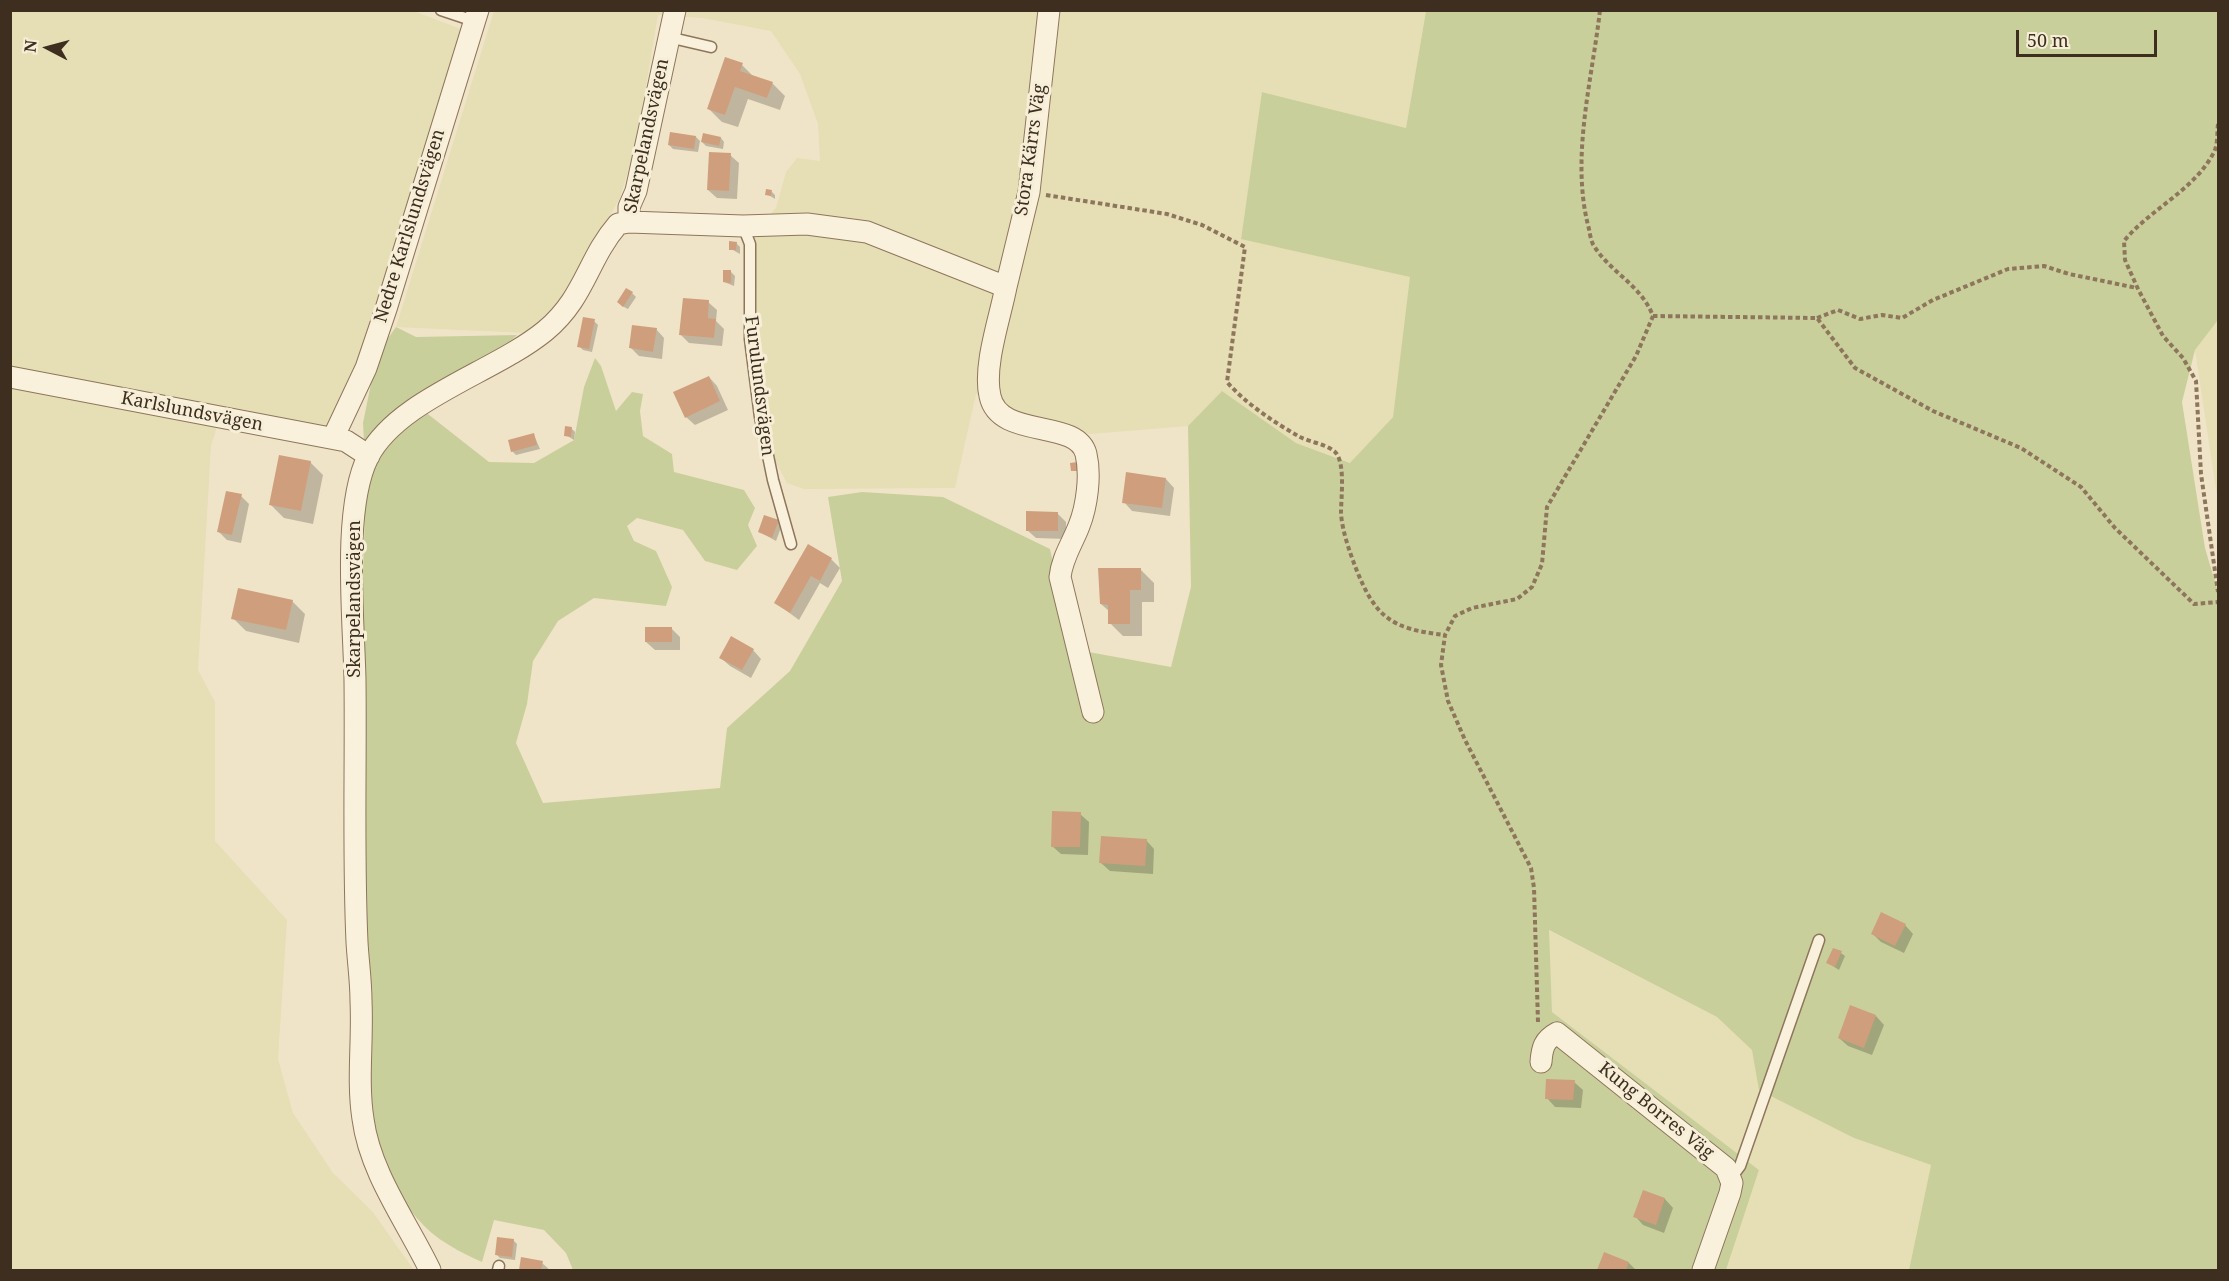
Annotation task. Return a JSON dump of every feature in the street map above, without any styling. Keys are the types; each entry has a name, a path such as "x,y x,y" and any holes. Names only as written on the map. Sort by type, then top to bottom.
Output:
{"street":[{"name":"Skarpelandsvägen","path":"430,1270 378,1170 362,1118 363,1043 357,944 352,565 355,515 369,456 384,436 405,416 544,332 573,303 608,236 618,224 629,222 629,207 636,191 675,10"},
{"name":"Stora Kärrs Väg","path":"1006,287 1029,192 1049,10"},
{"name":"Nedre Karlslundsvägen","path":"333,438 366,368 386,309 476,16"},
{"path":"629,222 743,226 807,224 867,232 1006,287 988,384 995,409 1011,421 1071,437 1082,445 1086,454 1085,506 1062,565 1060,578 1093,712"},
{"name":"Karlslundsvägen","path":"10,377 333,438 352,444 369,456"},
{"name":"Kung Borres Väg","path":"1548,1038 1557,1033 1585,1054 1720,1162 1731,1178"},
{"path":"1541,1062 1542,1048 1548,1038"},
{"path":"1703,1270 1730,1194 1731,1178"}],"lane":[{"path":"441,10 476,16"},
{"path":"668,37 711,47"},
{"name":"Furulundsvägen","path":"743,226 750,244 750,339 759,417 772,480 791,544"},
{"path":"1731,1178 1740,1166 1819,940"}],"path":[{"path":"1548,1038 1538,1023 1534,888 1531,868 1465,740 1448,701 1441,665 1445,635 1455,616 1472,608 1517,600 1532,587 1542,564 1547,507 1636,356 1653,316 1639,291 1593,246 1585,214 1582,147 1600,10"},
{"path":"2218,124 2215,151 2190,182 2135,228 2124,241 2125,260 2138,289 2163,336 2183,358 2196,381 2201,474 2218,592"},
{"path":"1029,192 1167,214 1202,225 1245,247 1227,382 1236,393 1300,437 1334,451 1342,461 1341,516 1350,552 1366,594 1379,612 1413,632 1445,635"},
{"path":"1653,316 1817,318 1839,310 1860,319 1882,315 1902,318 1933,300 2008,269 2044,266 2069,274 2138,289"},
{"path":"1817,318 1855,368 1933,411 2021,448 2081,487 2115,528 2193,604 2218,602"}],"shaded area":[{"path":"411,10 461,29 374,321 330,427 222,410 211,446 198,670 215,702 215,841 287,920 278,1059 293,1113 333,1173 372,1211 414,1270 11,1270 10,11"},
{"path":"494,11 1426,11 1406,128 1263,92 1241,238 1411,277 1393,417 1351,463 1296,443 1222,391 1188,426 1090,434 1014,414 976,394 955,488 804,489 787,483 775,461 764,397 757,325 755,231 776,208 786,172 797,158 820,161 818,124 800,74 771,31 702,18 658,15 636,144 620,198 590,250 575,286 526,333 396,327"},
{"path":"2218,320 2218,503 2195,350"},
{"path":"1548,930 1717,1017 1854,1138 1931,1165 1909,1270 1726,1270 1759,1170 1552,1012"}],"green space":[{"path":"1426,11 2218,11 2218,320 2195,350 2182,402 2205,548 2218,592 2218,1270 1909,1270 1931,1165 1854,1138 1759,1090 1752,1050 1717,1017 1549,930 1552,1012 1759,1170 1726,1270 573,1270 566,1253 544,1230 494,1220 482,1262 453,1248 432,1233 404,1201 393,1182 377,1142 366,1101 363,572 366,480 363,423 377,354 396,327 416,337 517,335 505,346 410,400 489,462 534,463 574,440 584,387 595,358 601,366 616,411 632,392 643,394 640,411 643,436 672,454 674,472 744,490 755,508 748,525 757,546 737,570 705,561 683,530 637,518 627,526 634,541 656,551 672,587 666,606 594,598 558,621 533,661 527,704 516,743 543,803 720,788 727,728 790,671 842,581 828,497 862,492 943,497 1050,549 1072,649 1171,667 1191,587 1188,426 1222,391 1296,443 1350,463 1393,417 1410,277 1241,239 1262,92 1406,128"}],"building":[{"path":"725,57 743,63 740,71 773,82 767,98 735,87 725,115 707,109"},
{"path":"670,132 696,136 694,149 668,145"},
{"path":"703,133 721,137 719,146 701,142"},
{"path":"709,152 731,153 729,191 707,190"},
{"path":"766,189 772,190 771,196 765,195"},
{"path":"729,241 737,242 736,250 729,250"},
{"path":"723,270 731,270 731,283 723,282"},
{"path":"626,288 633,292 623,307 617,302"},
{"path":"683,298 709,300 708,318 716,319 714,338 679,335"},
{"path":"583,317 595,319 589,349 577,347"},
{"path":"632,325 657,328 653,352 629,348"},
{"path":"709,376 720,401 685,418 673,392"},
{"path":"565,426 572,427 571,437 564,436"},
{"path":"534,433 537,445 511,452 508,440"},
{"path":"279,455 311,461 301,511 269,505"},
{"path":"1077,462 1078,471 1071,471 1070,463"},
{"path":"1126,472 1166,478 1162,508 1122,503"},
{"path":"226,491 242,494 232,535 217,532"},
{"path":"1026,511 1058,512 1058,531 1026,531"},
{"path":"764,515 779,520 772,538 758,532"},
{"path":"808,544 832,558 820,581 811,576 790,613 774,603"},
{"path":"1098,568 1141,568 1141,590 1130,590 1130,624 1108,624 1108,605 1100,604"},
{"path":"238,588 293,600 286,630 231,619"},
{"path":"645,627 672,627 672,642 645,642"},
{"path":"731,636 754,649 742,670 719,658"},
{"path":"1052,811 1081,812 1080,847 1051,847"},
{"path":"1101,836 1147,839 1145,866 1099,863"},
{"path":"1881,912 1906,924 1895,946 1871,934"},
{"path":"1833,948 1842,951 1835,967 1826,963"},
{"path":"1850,1005 1876,1015 1864,1048 1838,1038"},
{"path":"1546,1079 1575,1080 1573,1100 1545,1099"},
{"path":"1643,1190 1665,1198 1656,1225 1633,1217"},
{"path":"497,1237 514,1239 512,1257 495,1255"},
{"path":"1604,1252 1629,1262 1626,1270 1597,1270"},
{"path":"521,1257 543,1261 541,1270 519,1270"}]}
